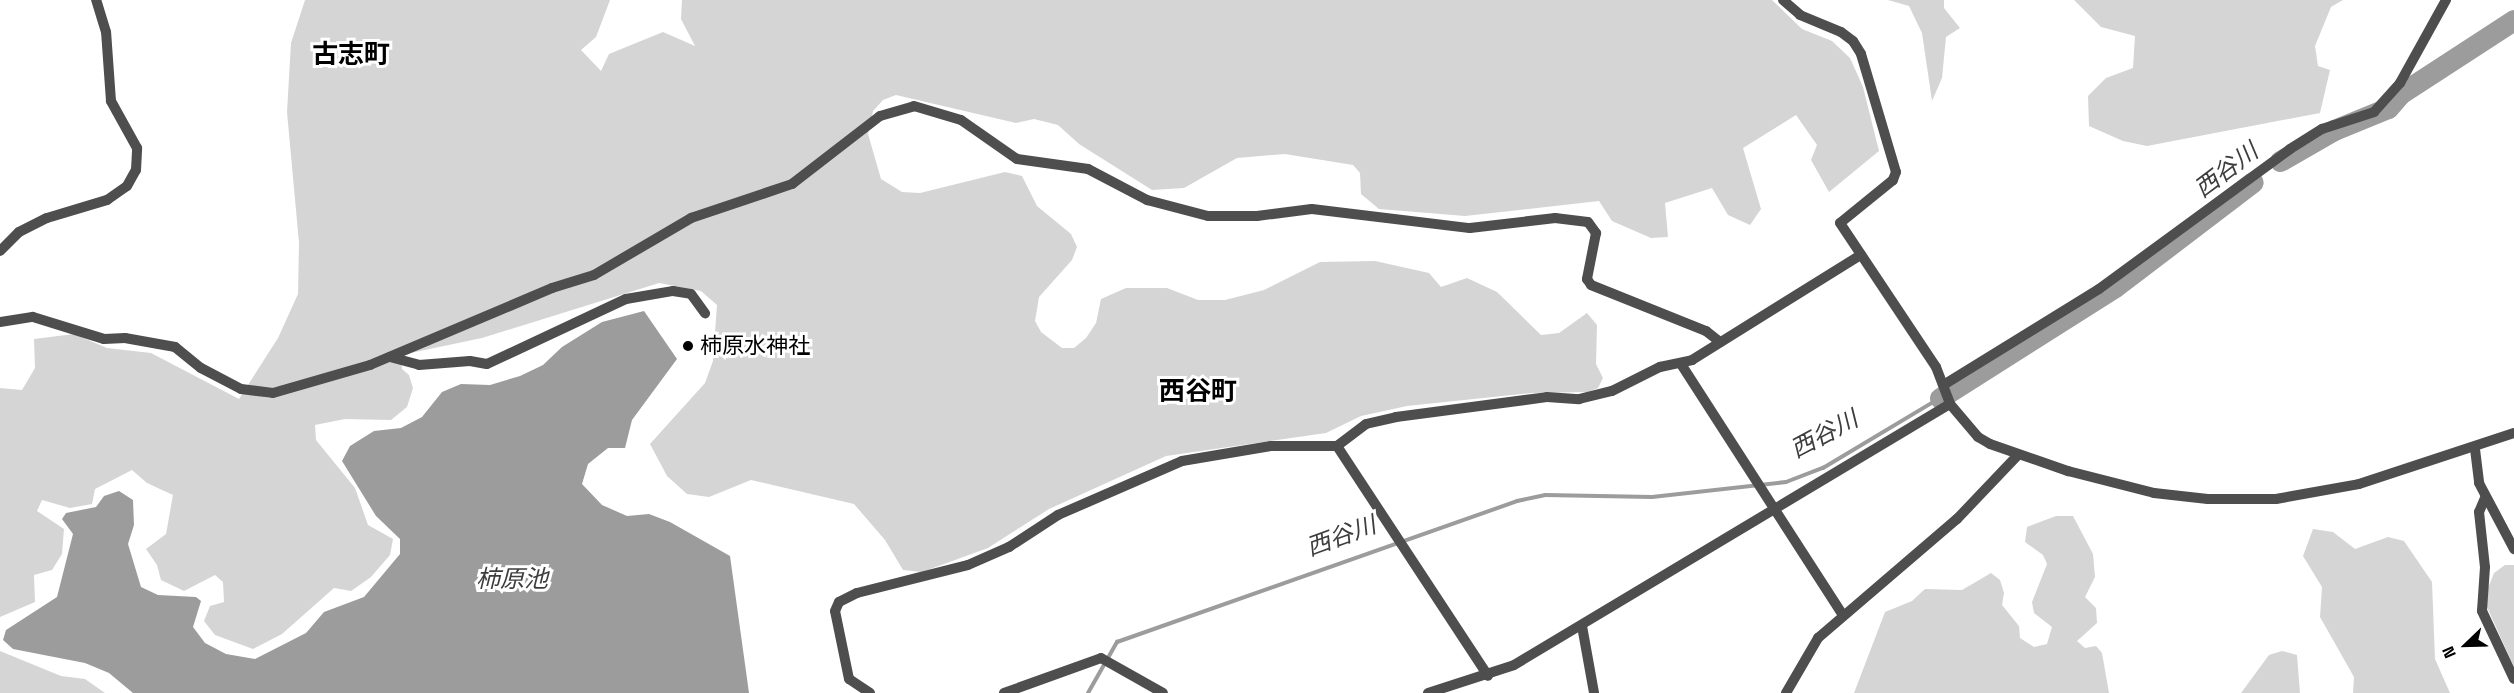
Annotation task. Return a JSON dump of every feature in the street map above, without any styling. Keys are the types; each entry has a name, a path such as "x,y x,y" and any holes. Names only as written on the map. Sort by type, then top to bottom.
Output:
{"street":[{"path":"0,251 39,222 107,200 127,186 136,170 137,148 111,101 106,32 96,0"},
{"path":"1783,0 1800,15 1853,41 1870,75 1896,172 1893,180 1840,223 1945,384 1950,404 1978,437 2018,455 2154,493 2208,499 2276,499 2359,484 2475,448 2514,433"},
{"path":"1945,384 2099,289 2290,149 2322,129 2374,112 2400,82 2446,0"},
{"path":"0,322 33,316 104,339 125,339 175,348 201,368 241,389 273,393 390,357 552,288 594,275 691,218 792,184 880,116 914,106 961,120 1017,159 1088,169 1147,200 1208,216 1257,216 1312,209 1470,228 1555,218 1588,222 1596,233 1587,279 1591,285 1706,331 1720,342"},
{"path":"870,693 849,679 836,611 839,602 857,593 968,565 1009,547 1058,515 1182,461 1271,446 1337,446 1366,424 1396,417 1504,401 1547,397 1579,399 1612,391 1660,367 1681,364 1861,255"},
{"path":"390,357 419,365 470,361 487,364 626,299 673,291 691,294 705,313"},
{"path":"1681,364 1773,510 1843,615"},
{"path":"1428,693 1488,676 1581,626 1950,404"},
{"path":"1337,446 1488,676"},
{"path":"2475,448 2485,498 2514,549"},
{"path":"1786,693 1803,658 1843,615 1957,519 2018,455"},
{"path":"2485,498 2479,512 2485,567 2482,611 2514,679"},
{"path":"1581,626 1594,693"},
{"path":"1005,693 1107,660 1163,693"}],"shaded area":[{"path":"305,0 610,0 596,37 581,50 601,71 609,54 663,32 695,46 681,19 682,0 1772,0 1802,29 1832,41 1850,58 1863,87 1879,151 1829,192 1811,160 1817,145 1796,115 1743,148 1761,209 1750,225 1728,215 1712,188 1665,203 1668,237 1651,238 1612,221 1599,201 1465,216 1379,209 1361,194 1360,173 1353,165 1285,154 1237,158 1184,188 1152,190 1079,144 1058,125 1034,119 1016,123 896,95 883,100 873,111 868,134 881,179 902,192 920,193 1005,172 1022,176 1037,206 1071,234 1077,247 1072,260 1039,297 1035,321 1041,332 1062,348 1074,348 1086,338 1096,323 1101,299 1126,288 1167,288 1198,300 1225,300 1264,290 1320,262 1375,261 1429,273 1441,287 1467,278 1497,292 1541,335 1559,333 1587,313 1597,325 1596,364 1603,378 1598,388 1588,392 1532,393 1407,406 1361,416 1326,433 1166,456 1049,509 988,548 922,572 903,570 885,540 854,504 751,480 709,497 687,494 667,476 650,444 705,383 713,361 717,305 701,291 659,283 482,338 401,355 402,369 409,375 413,388 407,407 391,420 345,419 315,425 316,440 355,488 368,525 393,539 390,555 371,577 351,591 334,588 282,634 253,649 215,635 204,621 210,606 224,602 223,582 215,575 184,591 161,580 157,565 146,549 166,534 173,495 147,483 132,470 95,489 92,504 70,508 42,500 37,511 64,529 62,554 52,570 34,575 35,602 0,617 0,388 22,390 35,368 34,339 74,334 107,348 151,353 239,399 278,338 298,294 299,243 287,112 291,43"},
{"path":"1888,0 1944,0 1944,8 1960,28 1946,37 1942,78 1932,101 1922,33 1909,6"},
{"path":"2074,0 2343,0 2331,7 2315,46 2318,66 2330,70 2320,113 2147,146 2123,141 2089,126 2088,96 2106,78 2133,68 2135,36 2101,27"},
{"path":"2056,516 2073,516 2093,554 2095,577 2085,597 2096,608 2097,623 2077,641 2085,648 2096,646 2102,653 2109,693 1854,693 1885,612 1912,601 1925,589 1962,590 1991,573 2000,580 2004,593 2002,605 2019,626 2020,638 2034,647 2047,644 2052,627 2034,613 2032,602 2047,564 2043,555 2025,542 2027,527"},
{"path":"2313,529 2333,532 2355,549 2388,537 2404,541 2432,582 2435,659 2450,693 2353,693 2354,677 2320,617 2322,587 2303,556"},
{"path":"2505,565 2514,565 2514,667 2487,607 2488,588 2494,573"},
{"path":"0,651 61,676 85,679 105,693 0,693"},
{"path":"2282,651 2297,655 2300,693 2241,693 2269,655"}],"water":[{"name":"柿原池","path":"644,311 677,359 632,420 625,448 608,448 588,464 582,484 602,505 627,516 649,514 670,522 730,556 749,693 133,693 109,673 85,663 13,649 3,640 6,630 57,597 73,534 62,519 66,513 96,507 104,496 119,491 133,500 134,525 128,544 141,587 158,595 196,597 201,601 193,627 205,643 226,654 255,659 306,633 324,612 364,597 400,554 400,539 376,516 342,461 350,446 374,431 401,428 422,417 442,392 461,384 490,385 520,376 543,365 562,347 602,322"}],"waterway":[{"name":"西谷川","path":"2280,161 2334,130 2388,108 2400,94 2514,20"},
{"name":"西谷川","path":"1940,398 2115,287 2253,182"},
{"name":"西谷川","path":"1088,693 1117,642 1517,501 1545,495 1652,497 1786,482 1823,468 1940,398"}],"place":[{"name":"柿原水神社","path":"688,346"}],"district":[{"name":"古志町","path":"351,55"},
{"name":"西谷町","path":"1198,392"}]}
